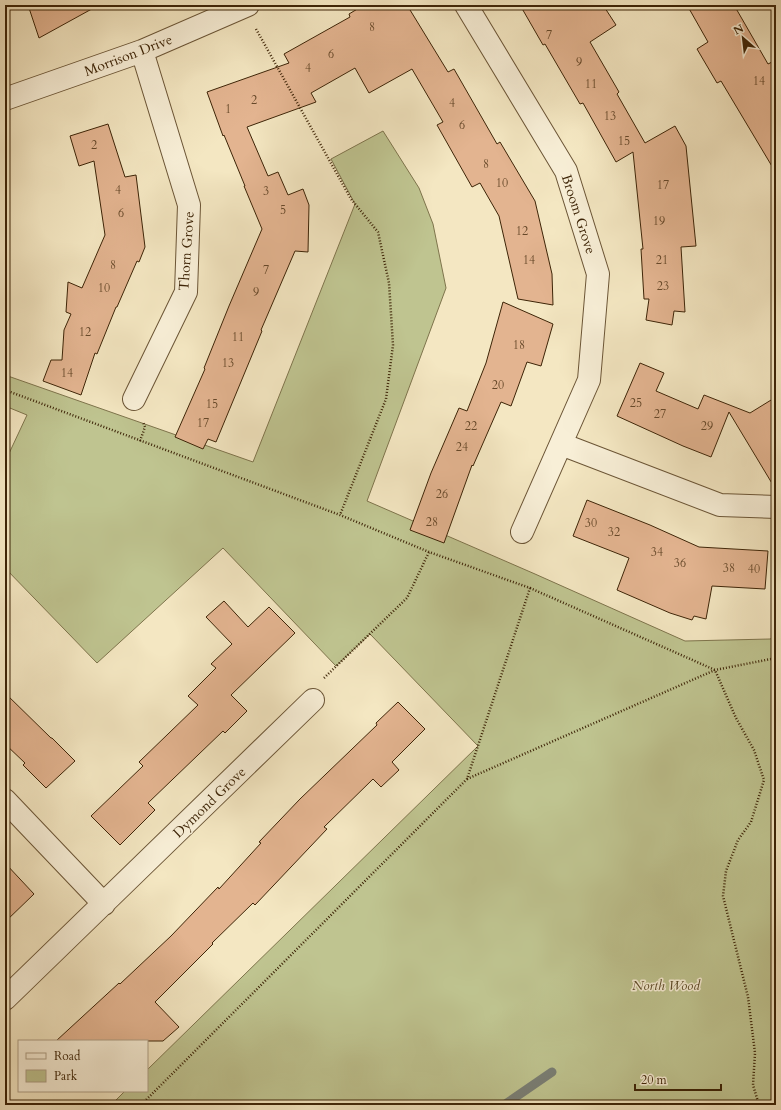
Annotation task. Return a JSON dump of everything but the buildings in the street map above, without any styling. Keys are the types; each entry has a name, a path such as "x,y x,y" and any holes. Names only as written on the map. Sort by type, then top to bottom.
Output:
{"street":[{"name":"Broom Grove","path":"466,5 566,171 598,274 589,380 522,532"},
{"name":"Morrison Drive","path":"5,99 142,51 246,6"},
{"name":"Thorn Grove","path":"134,399 186,292 190,205 142,51"},
{"path":"561,444 720,505 776,507"},
{"name":"Dymond Grove","path":"5,999 313,700"},
{"path":"5,800 104,904"}],"path":[{"path":"246,6 351,199 378,232 389,283 393,345 386,399 340,515"},
{"path":"313,700 315,687 407,598 429,552"},
{"path":"530,588 715,670 736,718 754,750 764,780 751,822 738,840 726,871 723,896 748,997 755,1053 753,1085 759,1105"},
{"path":"467,779 715,670 776,658"}],"green space":[{"name":"North Wood","path":"383,131 419,188 433,224 446,288 367,501 685,641 770,639 776,637 776,1105 111,1105 124,1092 148,1092 148,1069 478,746 370,634 336,666 223,548 97,663 5,568 5,462 27,415 5,406 5,375 253,462 355,204 331,159"}],"waterway":[{"path":"504,1105 552,1072"}]}
